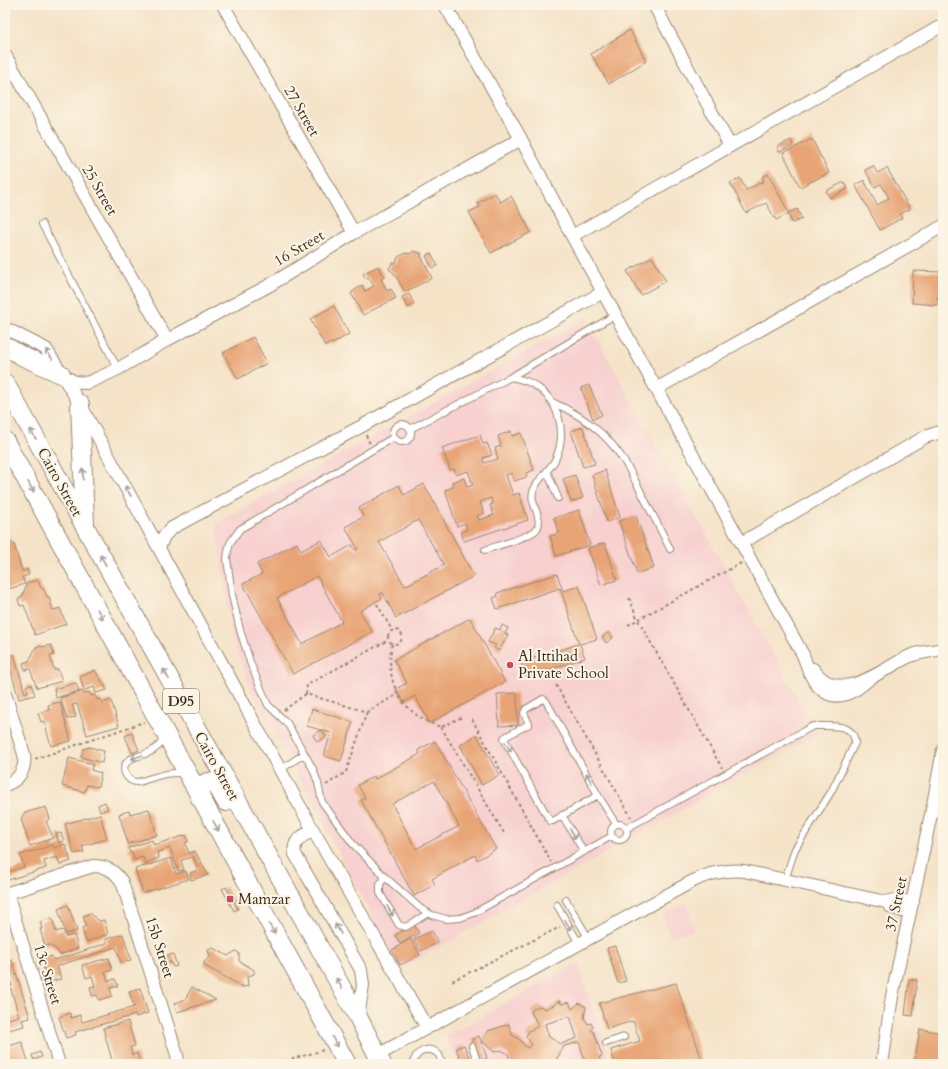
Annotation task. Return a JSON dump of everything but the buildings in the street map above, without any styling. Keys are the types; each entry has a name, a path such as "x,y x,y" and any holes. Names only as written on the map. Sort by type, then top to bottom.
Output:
{"main road":[{"path":"5,346 22,356 61,374"},
{"name":"Cairo Street","path":"5,383 358,1017 380,1060"},
{"path":"80,404 85,527"},
{"name":"Cairo Street","path":"5,441 346,1064"},
{"path":"200,798 200,787 204,783 215,783 283,900 306,924"}],"street":[{"name":"27 Street","path":"223,5 252,59 354,233"},
{"path":"445,5 521,139 615,315 803,655 818,687 828,693 839,695 850,694 869,679 911,655 925,651 942,651"},
{"path":"654,5 730,146"},
{"path":"572,236 943,25"},
{"name":"25 Street","path":"5,55 167,340"},
{"name":"16 Street","path":"61,374 75,382 81,383 92,381 118,369 167,340 270,285 354,233 521,139"},
{"path":"656,389 943,226"},
{"path":"159,548 164,536 172,528 362,426 603,292"},
{"path":"5,328 46,349 80,404 313,830 427,1028"},
{"path":"80,404 83,393 92,381"},
{"path":"741,543 925,437 943,431"},
{"path":"147,526 172,528"},
{"path":"5,694 24,754 25,762 20,776 6,785"},
{"name":"37 Street","path":"882,1064 892,996 911,908 938,800 943,750"},
{"path":"313,830 298,839 295,843 294,854 361,970 363,985 358,1017"},
{"name":"15b Street","path":"6,893 93,866 106,867 118,875 122,882 177,1055 178,1064"},
{"path":"380,1060 427,1028 691,882 712,873 724,871 744,871 886,902 896,900 911,908"},
{"name":"13c Street","path":"6,893 59,1064"}],"lane":[{"path":"42,224 118,369"},
{"path":"410,429 511,377 615,315"},
{"path":"485,550 535,531 539,524 539,520 532,500 532,494 536,485 554,461 559,449 561,437 559,419 552,402 544,392 523,380 511,377"},
{"path":"552,402 570,410 587,421 602,433 616,448 627,464 670,549"},
{"path":"405,425 410,429 410,436 406,441 399,442 394,437 394,430 398,426 405,425"},
{"path":"394,437 240,529 230,543 227,559 232,595 240,630 251,665 268,705 287,724 316,776 322,802 340,828 353,844 385,877 404,894 432,915 446,919 460,918 474,913 612,836"},
{"path":"548,471 558,498"},
{"path":"598,795 553,821 550,820 504,740 505,737 529,724 524,713 526,709 543,699 546,701 598,795 616,824"},
{"path":"627,828 813,726 844,727 851,731 855,743 839,778 795,849 785,880"},
{"path":"166,734 156,748 127,761 124,766 124,772 127,778 137,783 170,772 189,775"},
{"path":"280,770 304,754"},
{"path":"562,816 584,852"},
{"path":"616,824 622,824 627,828"},
{"path":"612,836 611,830 616,824"},
{"path":"612,836 617,839 623,839 627,834 627,828"},
{"path":"385,877 380,884 380,892 399,925 406,927 428,912"},
{"path":"566,900 584,942"},
{"path":"557,904 567,924 584,942"},
{"path":"606,1043 624,1037"},
{"path":"472,1046 478,1064"},
{"path":"413,1064 414,1058 418,1052 426,1050 433,1051 439,1056 442,1064"}],"path":[{"path":"628,625 750,559"},
{"path":"629,598 638,620 726,774"},
{"path":"377,604 392,630"},
{"path":"392,630 388,634 388,640 392,644"},
{"path":"392,630 399,631 402,637 399,643 392,644"},
{"path":"278,714 306,694 307,685 388,640"},
{"path":"392,644 390,670 398,694 403,702 416,715 441,727 504,833"},
{"path":"556,686 634,824"},
{"path":"306,694 366,712"},
{"path":"319,790 346,772 366,712 398,694"},
{"path":"25,762 157,717"},
{"path":"441,727 462,717"},
{"path":"472,719 554,868"},
{"path":"452,981 567,924"},
{"path":"274,1064 337,1047"}],"shaded area":[{"name":"Al Ittihad Private School","path":"586,319 817,733 400,969 291,762 252,693 232,638 216,523"},
{"path":"686,903 694,930 670,938 663,914"},
{"path":"578,964 610,1064 457,1064 446,1036"}],"place":[{"name":"Al Ittihad Private School","path":"510,665"},
{"name":"Mamzar","path":"230,899"}]}
